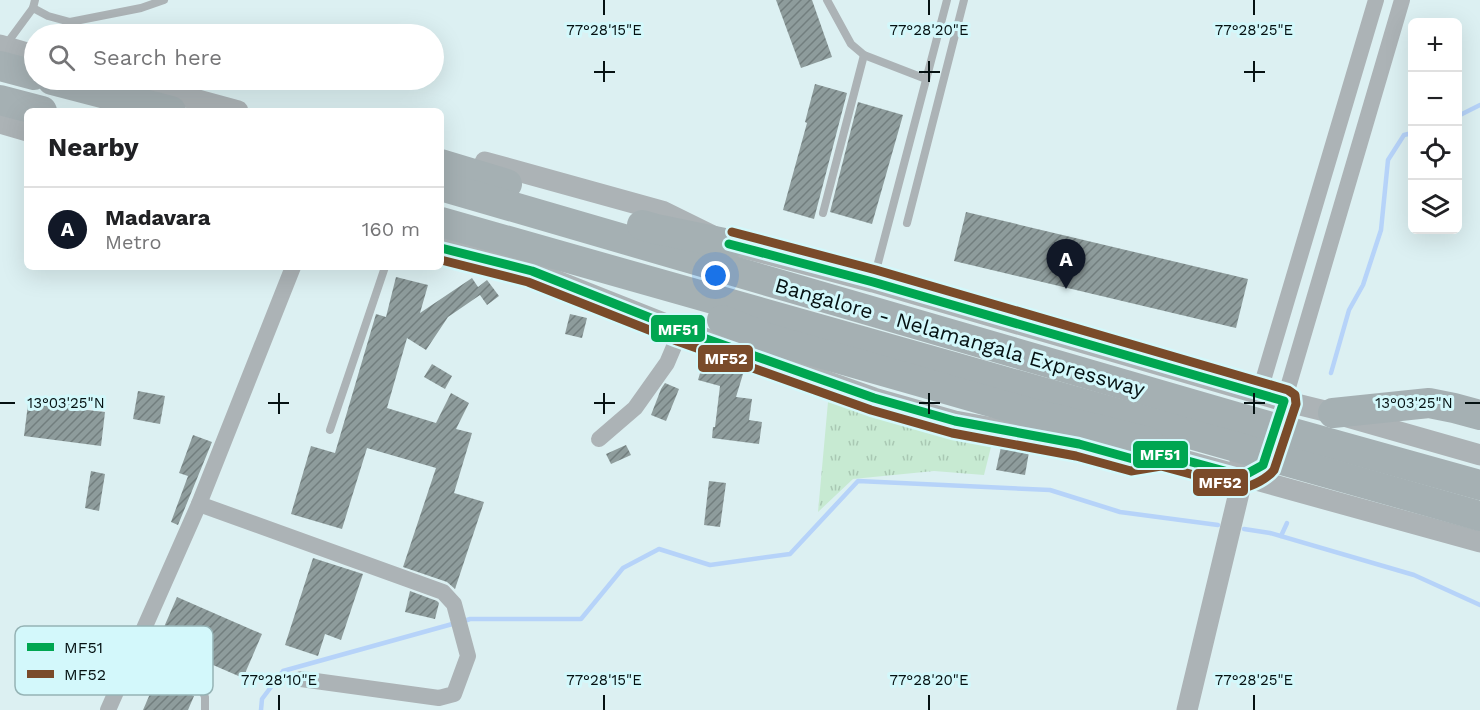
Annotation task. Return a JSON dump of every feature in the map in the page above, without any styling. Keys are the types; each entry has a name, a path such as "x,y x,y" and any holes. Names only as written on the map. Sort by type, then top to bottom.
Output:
{"highway":[{"path":"1,49 24,67"},
{"path":"90,90 159,108"},
{"path":"0,100 31,108"},
{"path":"444,165 656,229 729,244"},
{"name":"Bangalore - Nelamangala Expressway","path":"444,187 1293,448 1480,516"},
{"name":"Bangalore - Nelamangala Expressway","path":"444,223 627,276 1232,430"},
{"path":"627,276 706,314 770,339 1023,411 1146,441 1162,454"},
{"path":"1333,413 1429,403 1480,415"},
{"name":"Bangalore - Nelamangala Expressway","path":"1293,448 1480,485"}],"street":[{"path":"1187,710 1243,476 1239,458 1376,0"},
{"path":"1243,476 1263,465 1402,0"},
{"path":"1,49 24,53"},
{"path":"161,90 227,108"},
{"path":"0,123 24,130"},
{"path":"444,152 662,211 729,244 873,282 1259,394 1480,455"},
{"path":"444,249 532,271 681,330 873,398 956,421 1079,444 1133,459 1162,454 1480,542"},
{"path":"145,626 199,504 292,270"},
{"path":"599,439 635,408 667,363 681,330"},
{"path":"199,504 442,592 454,604 468,657 454,694 439,698 301,679"},
{"path":"108,710 115,695"}],"lane":[{"path":"1,49 34,4 48,16 70,22 141,8 164,0"},
{"path":"827,0 851,44 864,55 926,79"},
{"path":"873,282 947,0"},
{"path":"907,223 964,0"},
{"path":"823,213 864,55"},
{"path":"330,430 383,270"},
{"path":"204,695 205,710"}],"green space":[{"path":"828,402 991,447 984,475 934,471 853,479 818,512"}],"building":[{"path":"776,0 812,0 832,57 801,68"},
{"path":"815,84 847,93 814,219 783,210 807,123 805,122"},
{"path":"858,102 903,115 872,224 830,212"},
{"path":"966,212 1248,279 1236,328 954,261"},
{"path":"396,277 428,285 420,313 472,278 478,287 487,280 499,296 487,305 480,295 448,317 426,350 407,338 387,408 436,423 451,393 469,403 456,429 472,433 454,493 484,502 455,589 447,582 403,567 436,468 367,448 342,529 291,514 311,446 335,453 376,314 386,317"},
{"path":"570,314 587,318 582,338 565,334"},
{"path":"703,363 743,374 736,397 752,399 749,420 762,422 759,444 712,438 720,386 698,380"},
{"path":"432,364 452,376 445,389 424,377"},
{"path":"665,383 679,389 666,421 651,415"},
{"path":"138,391 165,396 160,424 133,419"},
{"path":"29,396 80,402 79,409 105,412 101,446 24,436"},
{"path":"193,435 212,442 178,525 171,522 188,476 179,473"},
{"path":"626,445 631,455 611,464 606,454"},
{"path":"1001,447 1029,452 1025,475 996,470"},
{"path":"91,471 105,474 99,511 85,508"},
{"path":"709,481 726,483 720,527 704,525"},
{"path":"313,558 363,574 341,640 325,634 318,656 285,645"},
{"path":"410,591 439,603 435,619 405,612"},
{"path":"177,597 262,634 243,678 213,665 213,626 164,626"},
{"path":"150,695 194,696 188,710 143,710"}],"waterway":[{"path":"1462,114 1480,105"},
{"path":"1331,373 1349,310 1363,285 1381,230 1388,160 1404,135 1408,134"},
{"path":"464,621 470,619 581,619 623,568 659,549 710,565 790,554 858,481 1050,490 1120,512 1218,525"},
{"path":"1281,536 1287,523"},
{"path":"1244,529 1270,533 1414,575 1480,605"},
{"path":"261,710 262,699 283,671 456,623"}],"transit line":[{"name":"MF52","path":"444,261 528,282 677,341 871,410 952,433 1076,456 1131,471 1161,466 1242,488 1260,481 1274,470 1296,404 1295,395 1288,390 876,270 732,232"},
{"name":"MF51","path":"444,249 532,271 681,330 874,398 955,421 1079,444 1133,459 1162,454 1243,476 1263,465 1284,401 873,282 729,244"}],"place":[{"name":"Madavara","path":"1066,289"}]}
